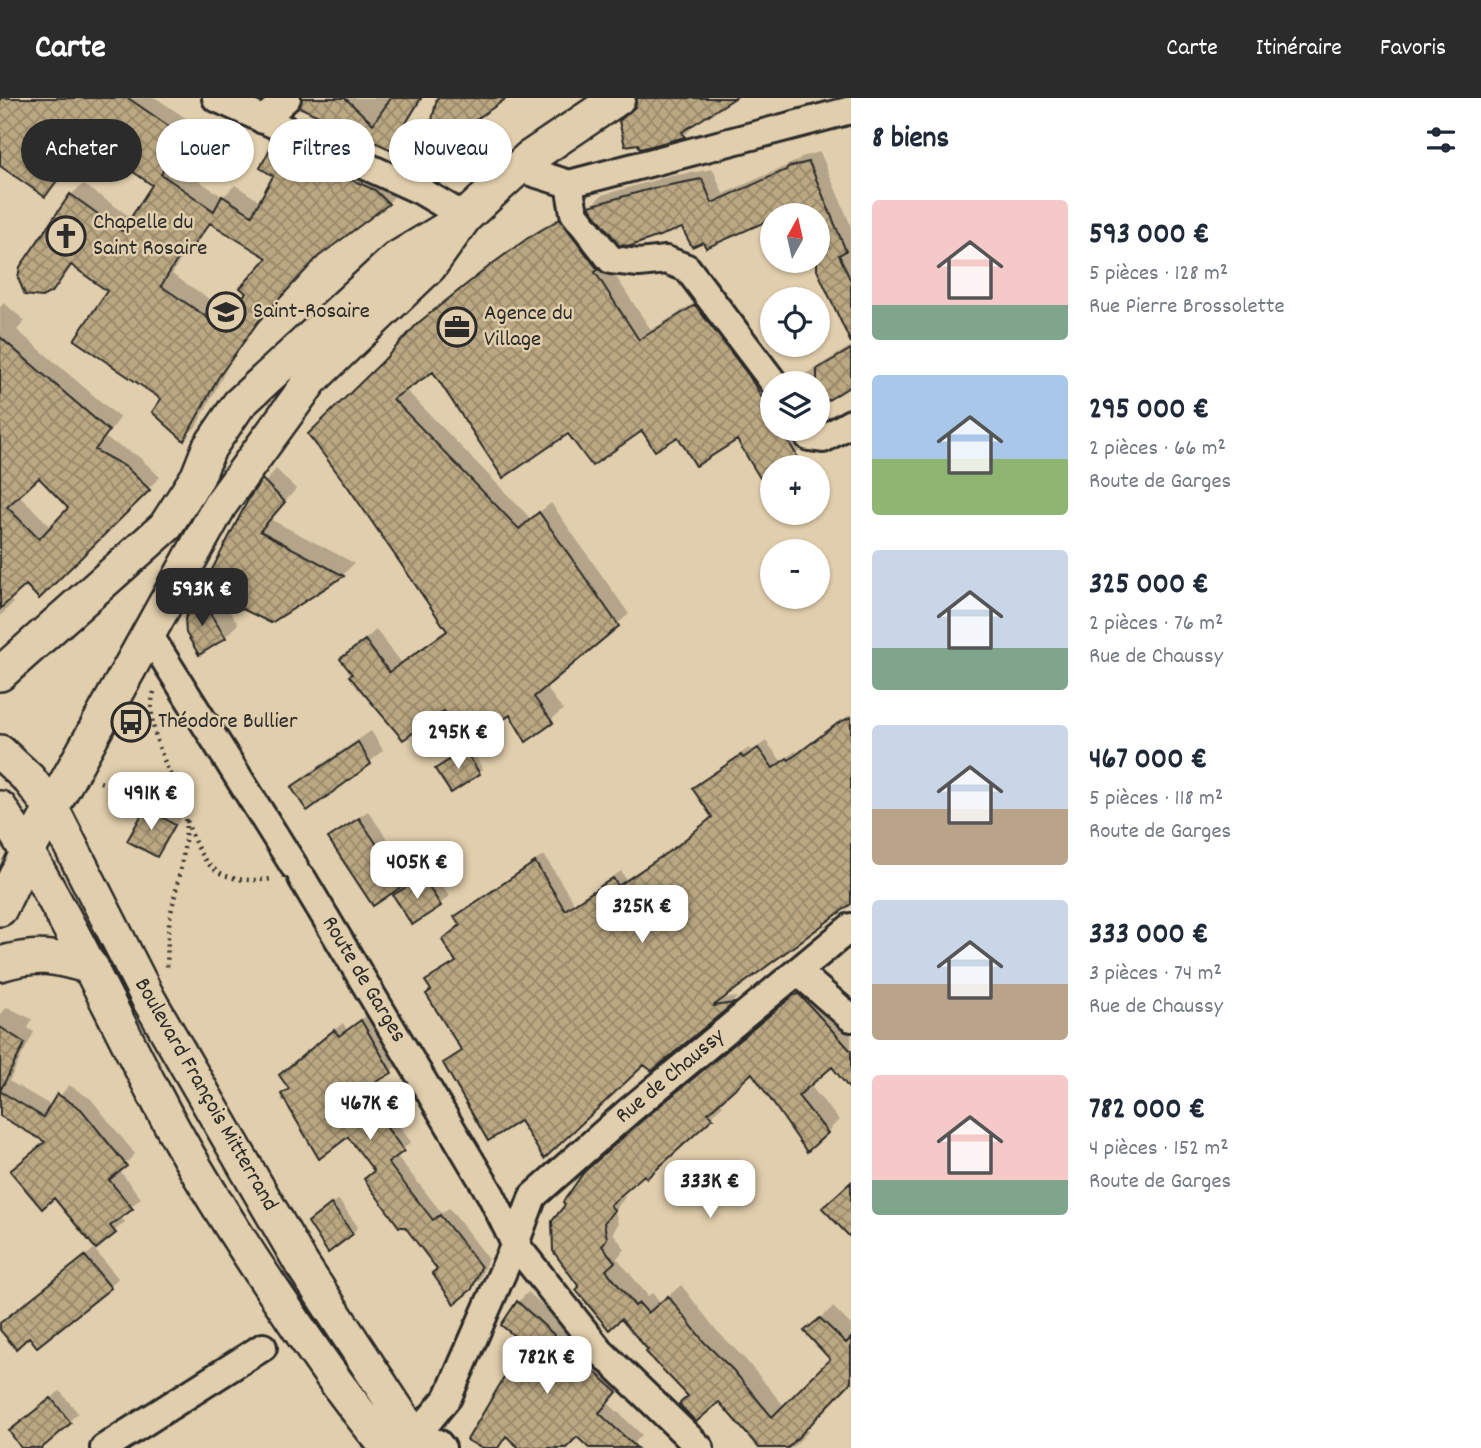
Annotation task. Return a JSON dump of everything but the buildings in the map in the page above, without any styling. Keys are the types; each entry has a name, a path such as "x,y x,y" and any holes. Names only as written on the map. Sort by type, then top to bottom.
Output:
{"main road":[{"path":"0,674 165,527 198,476 209,448 239,404 396,259 465,217 529,158 618,98"},
{"path":"0,909 27,853 73,772 157,645 220,505 311,380 430,266 465,217"},
{"name":"Boulevard François Mitterrand","path":"0,752 29,779 52,809 115,936 157,1013 301,1263 418,1445"},
{"name":"Boulevard François Mitterrand","path":"0,808 92,968 155,1095 222,1213 309,1344 418,1445"},
{"path":"0,964 22,957 41,956 62,958 92,968"}],"street":[{"path":"216,98 421,191 465,217"},
{"path":"263,120 288,98"},
{"path":"518,168 569,184 851,110"},
{"path":"569,184 574,213 611,260 639,263 666,260 687,268 765,371"},
{"path":"830,436 850,427"},
{"name":"Route de Garges","path":"157,645 298,872 491,1195 515,1244 600,1351 700,1448"},
{"name":"Rue de Chaussy","path":"418,1445 448,1397 515,1244 533,1196 629,1111 851,927"},
{"path":"798,972 851,1018"},
{"path":"104,1448 263,1346"}],"path":[{"path":"157,645 152,719 193,843 218,873 236,880 298,872"},
{"path":"73,772 185,814"},
{"path":"157,1013 167,967 169,921 178,887 185,814"}],"place":[{"name":"Chapelle du Saint Rosaire","path":"66,236"},
{"name":"Saint-Rosaire","path":"226,312"},
{"name":"Agence du Village","path":"457,327"},
{"name":"Théodore Bullier","path":"131,722"}]}
